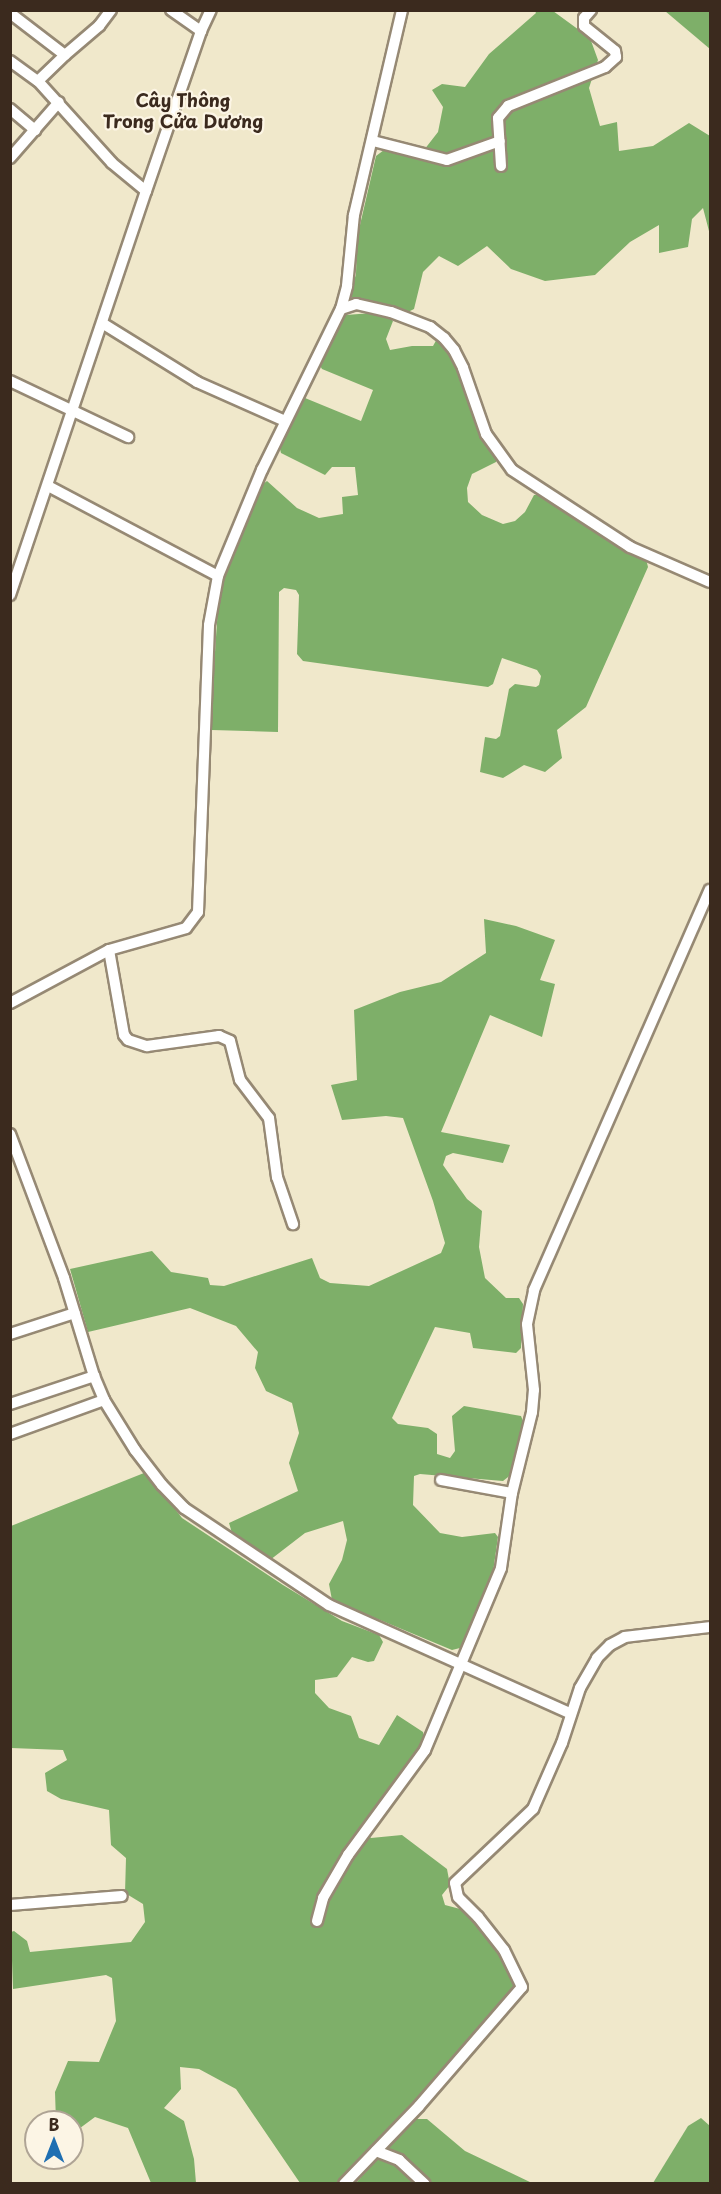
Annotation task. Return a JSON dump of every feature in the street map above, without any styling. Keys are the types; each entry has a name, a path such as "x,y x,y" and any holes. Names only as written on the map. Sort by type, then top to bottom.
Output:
{"street":[{"path":"38,81 99,26 111,10"},
{"path":"171,10 201,31"},
{"path":"10,596 146,191 201,31 211,10"},
{"path":"10,1003 109,950 186,928 198,912 209,625 218,576 285,421 342,309 347,286 354,215 402,10"},
{"path":"501,166 498,118 508,106 605,67 616,57 615,51 584,26 584,18 591,10"},
{"path":"10,13 65,55"},
{"path":"10,61 38,81 59,102 98,149 146,191"},
{"path":"10,158 59,102"},
{"path":"10,109 35,130"},
{"path":"373,141 447,160 500,141"},
{"path":"342,309 356,304 391,312 430,327 454,350 463,368 486,434 512,470 630,547 711,582"},
{"path":"102,323 197,382 285,421"},
{"path":"10,381 128,437"},
{"path":"48,486 218,576"},
{"path":"317,1921 323,1898 348,1855 425,1750 501,1568 512,1493 532,1412 534,1390 527,1324 534,1290 711,890"},
{"path":"109,950 124,1035 128,1041 147,1046 219,1036 230,1041 240,1080 269,1118 278,1177 293,1224"},
{"path":"10,1134 104,1400 135,1450 162,1485 184,1508 329,1605 571,1714"},
{"path":"10,1334 75,1313"},
{"path":"10,1404 94,1377"},
{"path":"10,1434 104,1400"},
{"path":"441,1480 512,1493"},
{"path":"344,2184 419,2106 522,1987 504,1950 478,1917 458,1897 454,1888 458,1878 533,1809 562,1743 580,1688 597,1658 616,1641 634,1635 711,1627"},
{"path":"10,1905 122,1896"},
{"path":"376,2151 399,2160 425,2184"}],"green space":[{"path":"535,11 553,11 590,38 598,60 589,88 600,126 617,122 619,151 653,146 689,123 710,136 710,235 703,208 692,219 688,247 659,253 659,225 630,242 595,275 545,281 511,269 487,246 458,266 439,256 423,272 414,309 408,312 355,300 350,296 356,274 357,238 376,156 384,150 417,159 438,132 443,107 432,90 442,84 465,87 489,54 536,13"},
{"path":"665,11 710,11 710,49"},
{"path":"372,313 388,317 393,321 386,339 390,350 412,346 433,346 438,337 458,367 497,457 496,462 472,474 467,488 468,502 482,515 503,524 515,521 525,512 534,495 541,495 612,542 646,559 648,567 586,707 557,730 562,758 545,772 524,765 503,778 480,772 485,737 496,739 500,736 509,689 515,684 536,687 539,685 541,676 537,670 502,658 493,684 488,687 303,661 297,654 299,595 296,590 284,588 279,592 278,732 212,730 210,727 220,577 259,487 267,481 297,508 319,518 343,514 342,497 358,495 355,467 332,467 325,475 281,453 279,445 301,401 305,398 361,421 373,390 322,369 319,364 339,320 346,315"},
{"path":"484,919 516,926 555,940 540,980 555,984 542,1037 490,1015 441,1132 510,1145 503,1163 453,1153 446,1156 443,1165 467,1199 482,1211 479,1247 485,1278 506,1298 519,1298 523,1304 521,1348 516,1353 473,1348 470,1333 435,1327 392,1418 398,1424 428,1428 437,1434 437,1454 450,1458 455,1451 452,1416 464,1406 521,1416 523,1421 512,1474 503,1481 420,1474 414,1476 413,1505 440,1533 462,1537 495,1533 498,1537 493,1572 464,1647 452,1650 332,1600 329,1584 342,1560 347,1540 343,1521 305,1533 270,1560 232,1533 229,1523 298,1491 289,1463 299,1433 292,1403 266,1391 255,1368 258,1352 236,1326 190,1308 88,1332 70,1269 152,1251 171,1272 208,1278 210,1285 224,1286 312,1258 320,1278 330,1283 369,1286 441,1253 445,1243 433,1201 403,1118 386,1116 342,1120 331,1085 357,1080 354,1010 400,992 441,982 486,953"},
{"path":"144,1473 149,1475 182,1518 283,1585 342,1621 379,1635 383,1642 374,1661 368,1662 352,1657 337,1677 315,1680 315,1693 329,1708 351,1716 359,1738 379,1745 397,1715 423,1732 425,1740 406,1774 363,1831 371,1838 402,1835 447,1869 450,1885 442,1895 445,1905 464,1910 489,1936 515,1972 518,1984 417,2106 336,2183 300,2183 236,2089 199,2069 180,2067 181,2089 164,2108 184,2121 194,2159 196,2183 151,2183 128,2128 95,2117 84,2125 84,2110 56,2110 55,2092 68,2061 99,2062 116,2021 112,1978 106,1975 13,1989 11,1932 14,1931 27,1941 30,1952 131,1942 145,1922 143,1904 125,1893 126,1858 111,1845 109,1810 61,1799 47,1791 45,1773 67,1760 63,1750 11,1748 11,1526"},
{"path":"701,2118 710,2126 710,2183 653,2183 688,2126"},
{"path":"413,2119 427,2119 465,2151 532,2183 355,2184"}],"district":[{"name":"Cây Thông Trong Cửa Dương","path":"183,111"}]}
